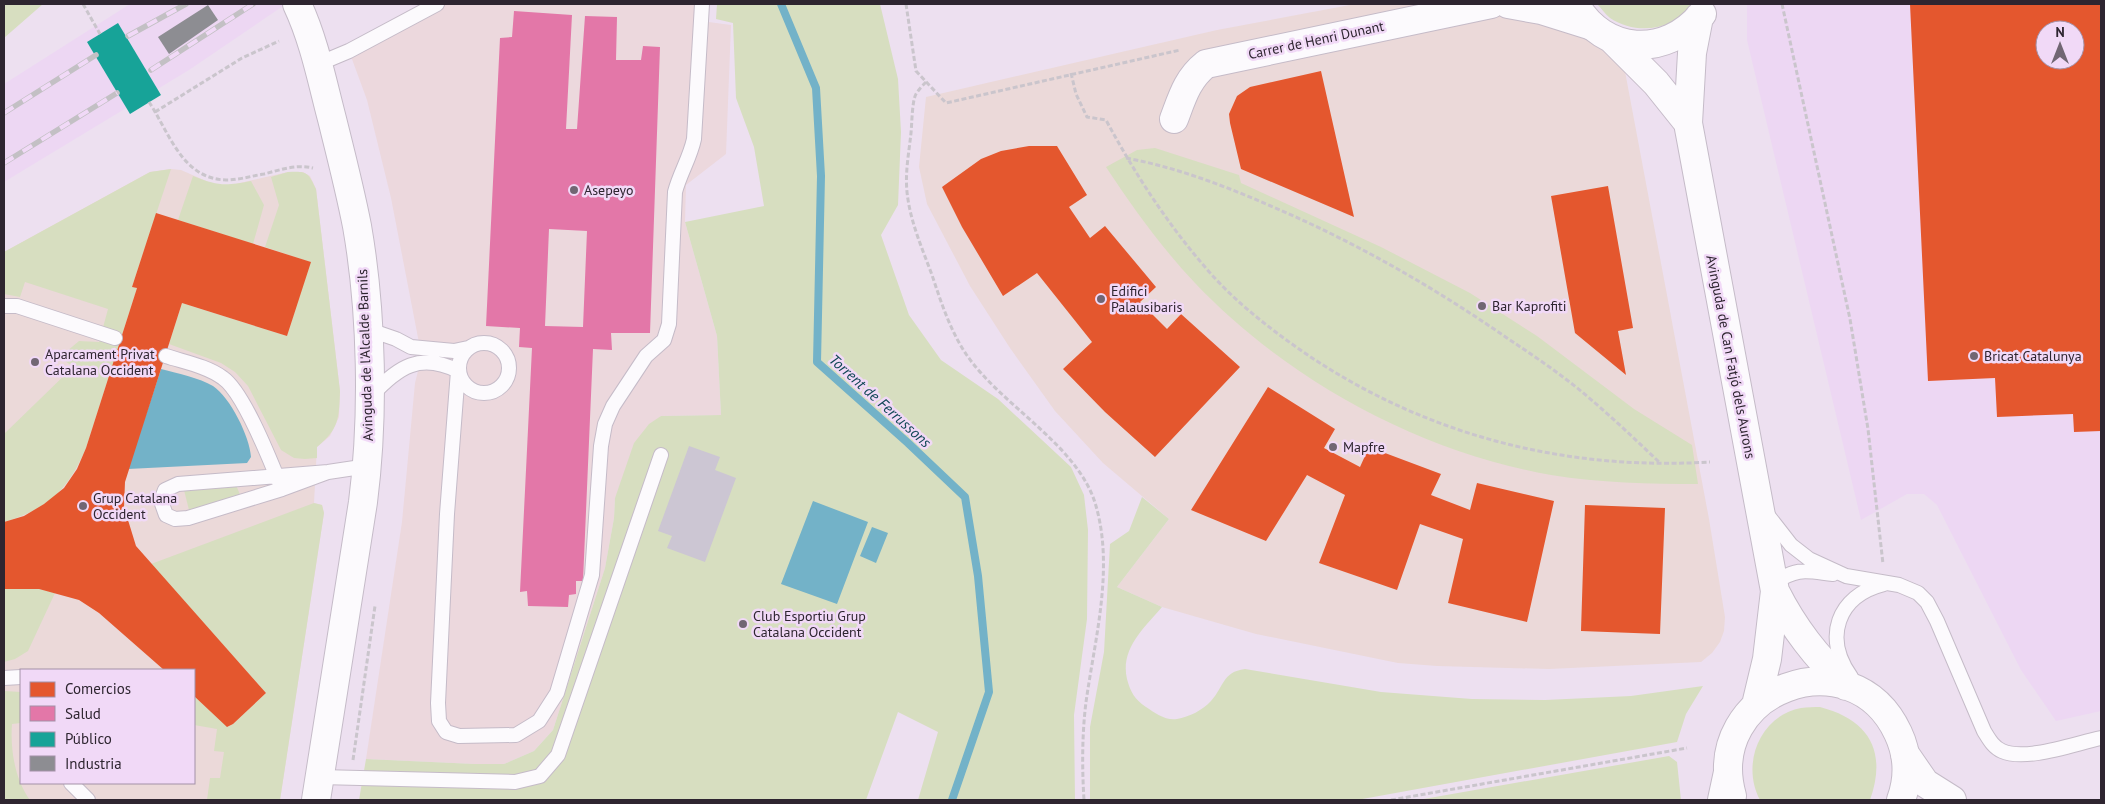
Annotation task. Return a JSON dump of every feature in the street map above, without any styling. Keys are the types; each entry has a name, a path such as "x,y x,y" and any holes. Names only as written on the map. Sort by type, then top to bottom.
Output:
{"main road":[{"name":"Carrer de Henri Dunant","path":"1206,64 1491,4"},
{"path":"1508,4 1541,10 1631,44 1662,42 1682,33 1704,11"},
{"name":"Avinguda de Can Fatjó dels Aurons","path":"1575,4 1656,83 1688,122"},
{"name":"Avinguda de Can Fatjó dels Aurons","path":"1704,11 1692,53 1688,122 1774,587 1803,640 1846,686"},
{"name":"Avinguda de l'Alcalde Barnils","path":"301,12 318,64 357,227 362,258 370,398 368,466 318,789"},
{"path":"1174,119 1187,84 1194,73 1206,64"},
{"name":"Avinguda de Can Fatjó dels Aurons","path":"1756,705 1767,659 1774,587"},
{"path":"1722,800 1728,772 1729,755 1736,732 1756,705 1780,689 1802,682 1824,682 1846,686 1874,701 1894,725 1905,754 1925,783 1952,800"},
{"path":"1901,800 1906,780 1905,754"},
{"path":"1728,772 1733,800"}],"lane":[{"path":"318,64 357,47 437,4"},
{"path":"468,348 459,361 458,371 447,514 438,703 439,721 446,732 459,736 516,735 539,721 557,693 592,575 600,446 606,424 614,406 646,356 664,340 669,324 675,192 680,174 691,154 694,139 702,4"},
{"path":"4,306 17,306 115,338"},
{"path":"367,329 396,339 411,347 454,351 476,344 487,343 504,353 509,368 507,377 499,389 481,394 465,386 460,379 458,371 442,363 420,363 396,372 370,398"},
{"path":"166,356 225,378 235,390 246,409 282,489"},
{"path":"318,789 515,782 540,776 558,755 661,455"},
{"path":"328,472 282,489 188,518 175,519 166,515 161,501 165,490 178,484 328,472 368,466"},
{"path":"1759,505 1791,544 1810,559 1846,576"},
{"path":"1774,587 1788,574 1799,570 1846,576 1909,588 1918,593 1927,602 1984,731 1992,744 2001,751 2013,754 2029,754 2101,738"},
{"path":"1874,701 1853,680 1842,665 1838,648 1838,633 1840,617 1856,595 1887,583"},
{"path":"4,678 20,677"},
{"path":"72,784 88,800"}],"path":[{"path":"83,4 100,34"},
{"path":"906,4 916,71 946,103 1071,73 1202,46 1206,64"},
{"path":"1782,4 1850,319 1868,429 1882,556 1887,583"},
{"path":"156,112 242,58 279,42"},
{"path":"1071,73 1076,94 1087,117 1106,120 1126,158 1153,200 1205,268 1269,328 1350,382 1398,407 1438,423 1501,444 1558,455 1614,461 1659,463 1710,462"},
{"path":"926,82 915,95 907,172 907,190 909,207 916,233 949,323 966,354 985,377 1070,459 1086,482 1096,505 1101,532 1103,570 1098,624 1084,725 1084,800"},
{"path":"149,102 178,153 187,164 207,176 216,179 232,180 302,166 313,168"},
{"path":"1126,158 1153,163 1204,178 1308,222 1405,272 1485,322 1548,366 1594,402 1659,463"},
{"path":"1391,800 1687,748"}],"shaded area":[{"path":"130,4 286,4 189,70 4,182 4,84"},
{"path":"437,4 702,4 701,21 731,25 726,154 686,185 685,222 717,336 721,415 661,416 615,498 614,518 605,568 553,730 534,751 504,764 366,759 402,522 415,383 420,363 420,348 391,198 367,100 349,51"},
{"path":"1355,4 1559,4 1624,66 1709,519 1725,617 1724,631 1720,642 1712,653 1701,662 1549,669 1398,663 1256,634 1162,607 1117,587 1169,519 1103,463 1055,411 1010,348 970,286 927,204 919,167 926,97 1217,30"},
{"path":"1747,4 2101,4 2101,711 2056,721 2021,670 1937,505 1924,494 1907,494 1861,520 1747,40"},
{"path":"171,169 181,170 213,184 227,186 288,172 303,172 310,176 316,189 340,391 339,417 330,436 317,447 314,503 322,505 324,513 280,800 4,800 4,252 150,172"}],"green space":[{"path":"4,4 43,4 4,38"},
{"path":"717,4 880,4 898,79 901,132 898,205 881,235 909,315 941,360 998,399 1071,467 1084,495 1088,530 1087,619 1074,715 1075,800 918,800 938,732 898,712 866,800 359,800 366,759 504,764 534,751 553,730 605,568 614,518 615,498 634,443 649,424 661,416 721,415 717,336 685,222 764,206 754,147 736,98 733,23 716,19"},
{"path":"1597,4 1693,4 1676,20 1666,25 1655,28 1643,28 1621,24 1610,18"},
{"path":"1155,148 1239,175 1241,183 1381,247 1470,293 1537,336 1634,409 1692,445 1698,484 1588,480 1551,475 1502,464 1453,449 1405,430 1358,407 1314,380 1271,351 1231,318 1195,283 1148,227 1106,167 1137,150"},
{"path":"171,169 132,287 137,288 86,448 79,463 64,486 45,504 33,511 4,522 4,434 73,367 60,357 79,341 99,342 108,309 25,282 20,297 4,294 4,252 150,172"},
{"path":"288,172 303,172 309,176 316,189 340,391 338,416 334,429 317,447 317,458 305,459 294,458 281,450 248,386 235,372 221,363 169,344 182,303 287,336 310,262 265,247 279,205 271,177"},
{"path":"193,176 209,182 222,184 251,181 264,205 253,244 178,220"},
{"path":"236,485 241,497 189,510 184,490"},
{"path":"1142,497 1169,519 1117,587 1162,607 1135,640 1127,658 1126,668 1128,683 1136,698 1146,707 1165,718 1182,718 1200,710 1211,701 1224,681 1232,673 1245,669 1381,692 1472,699 1545,700 1631,696 1703,686 1686,714 1677,742 1357,800 1090,800 1090,727 1104,652 1110,544 1129,531"},
{"path":"314,503 322,505 324,513 280,800 207,800 210,778 220,778 224,752 214,751 217,729 195,725 195,697 228,727 266,693 151,564"},
{"path":"4,589 39,589 55,593 28,651 15,659 4,662"},
{"path":"4,691 20,692 20,723 12,724 12,744 20,784 30,800 4,800"},
{"path":"1820,707 1851,720 1862,729 1870,740 1875,753 1876,767 1875,783 1870,800 1760,800 1752,772 1758,744 1765,731 1774,721 1786,713 1801,708"},
{"path":"1669,756 1677,762 1681,800 1418,800"}],"water":[{"path":"161,369 202,381 219,391 238,418 247,439 251,457 247,463 128,469"},
{"path":"813,501 868,522 837,604 781,584"},
{"path":"872,527 888,533 876,563 860,556"}],"building: Comercios":[{"path":"1910,4 2101,4 2101,431 2074,432 2073,414 1997,417 1995,378 1928,381"},
{"path":"1321,71 1354,217 1241,169 1230,123 1229,114 1237,96 1250,87"},
{"name":"Edifici Palausibaris","path":"1029,146 1057,146 1087,195 1069,207 1090,238 1105,226 1156,287 1140,302 1167,329 1181,314 1240,367 1155,457 1105,412 1063,369 1092,342 1037,273 1003,296 962,227 942,187 981,159 1001,151"},
{"path":"1608,186 1633,328 1618,331 1626,375 1575,333 1551,196"},
{"path":"156,213 311,262 287,336 182,303 125,482 124,507 136,546 266,693 233,724 227,727 195,697 195,669 163,669 99,613 79,600 39,589 4,589 4,522 24,516 44,504 64,488 77,469 86,448 137,288 132,287"},
{"path":"1268,387 1335,429 1324,448 1360,467 1369,447 1441,474 1431,495 1470,510 1477,483 1554,501 1527,622 1448,603 1463,539 1420,524 1397,590 1319,563 1345,495 1307,475 1266,541 1191,510"},
{"path":"1585,505 1665,508 1660,634 1581,631"}],"building: Salud":[{"path":"514,11 572,15 566,129 577,129 585,16 617,17 616,60 641,60 643,46 660,47 650,333 611,333 612,350 593,349 583,581 576,581 576,594 569,595 568,607 528,606 527,591 520,592 532,348 519,347 520,328 486,326 500,38 512,37","holes":["549,229 587,231 583,327 545,326"]}],"building: Público":[{"path":"118,23 161,95 130,114 87,42"}],"building: Industria":[{"path":"208,5 218,20 169,54 158,37"}],"building: Otros":[{"path":"689,446 720,457 715,470 736,478 705,562 667,548 672,536 658,531"}],"waterway":[{"name":"Torrent de Ferrussons","path":"781,4 816,88 821,176 817,362 965,497 978,576 989,692 952,800"}],"railway":[{"path":"128,36 186,4"},
{"path":"151,70 253,4"},
{"path":"4,113 96,55"},
{"path":"4,163 117,93"}],"place":[{"name":"Asepeyo","path":"574,190"},
{"name":"Edifici Palausibaris","path":"1101,299"},
{"name":"Bar Kaprofiti","path":"1482,306"},
{"name":"Bricat Catalunya","path":"1974,356"},
{"name":"Aparcament Privat Catalana Occident","path":"35,362"},
{"name":"Mapfre","path":"1333,447"},
{"name":"Grup Catalana Occident","path":"83,506"},
{"name":"Club Esportiu Grup Catalana Occident","path":"743,624"}]}
